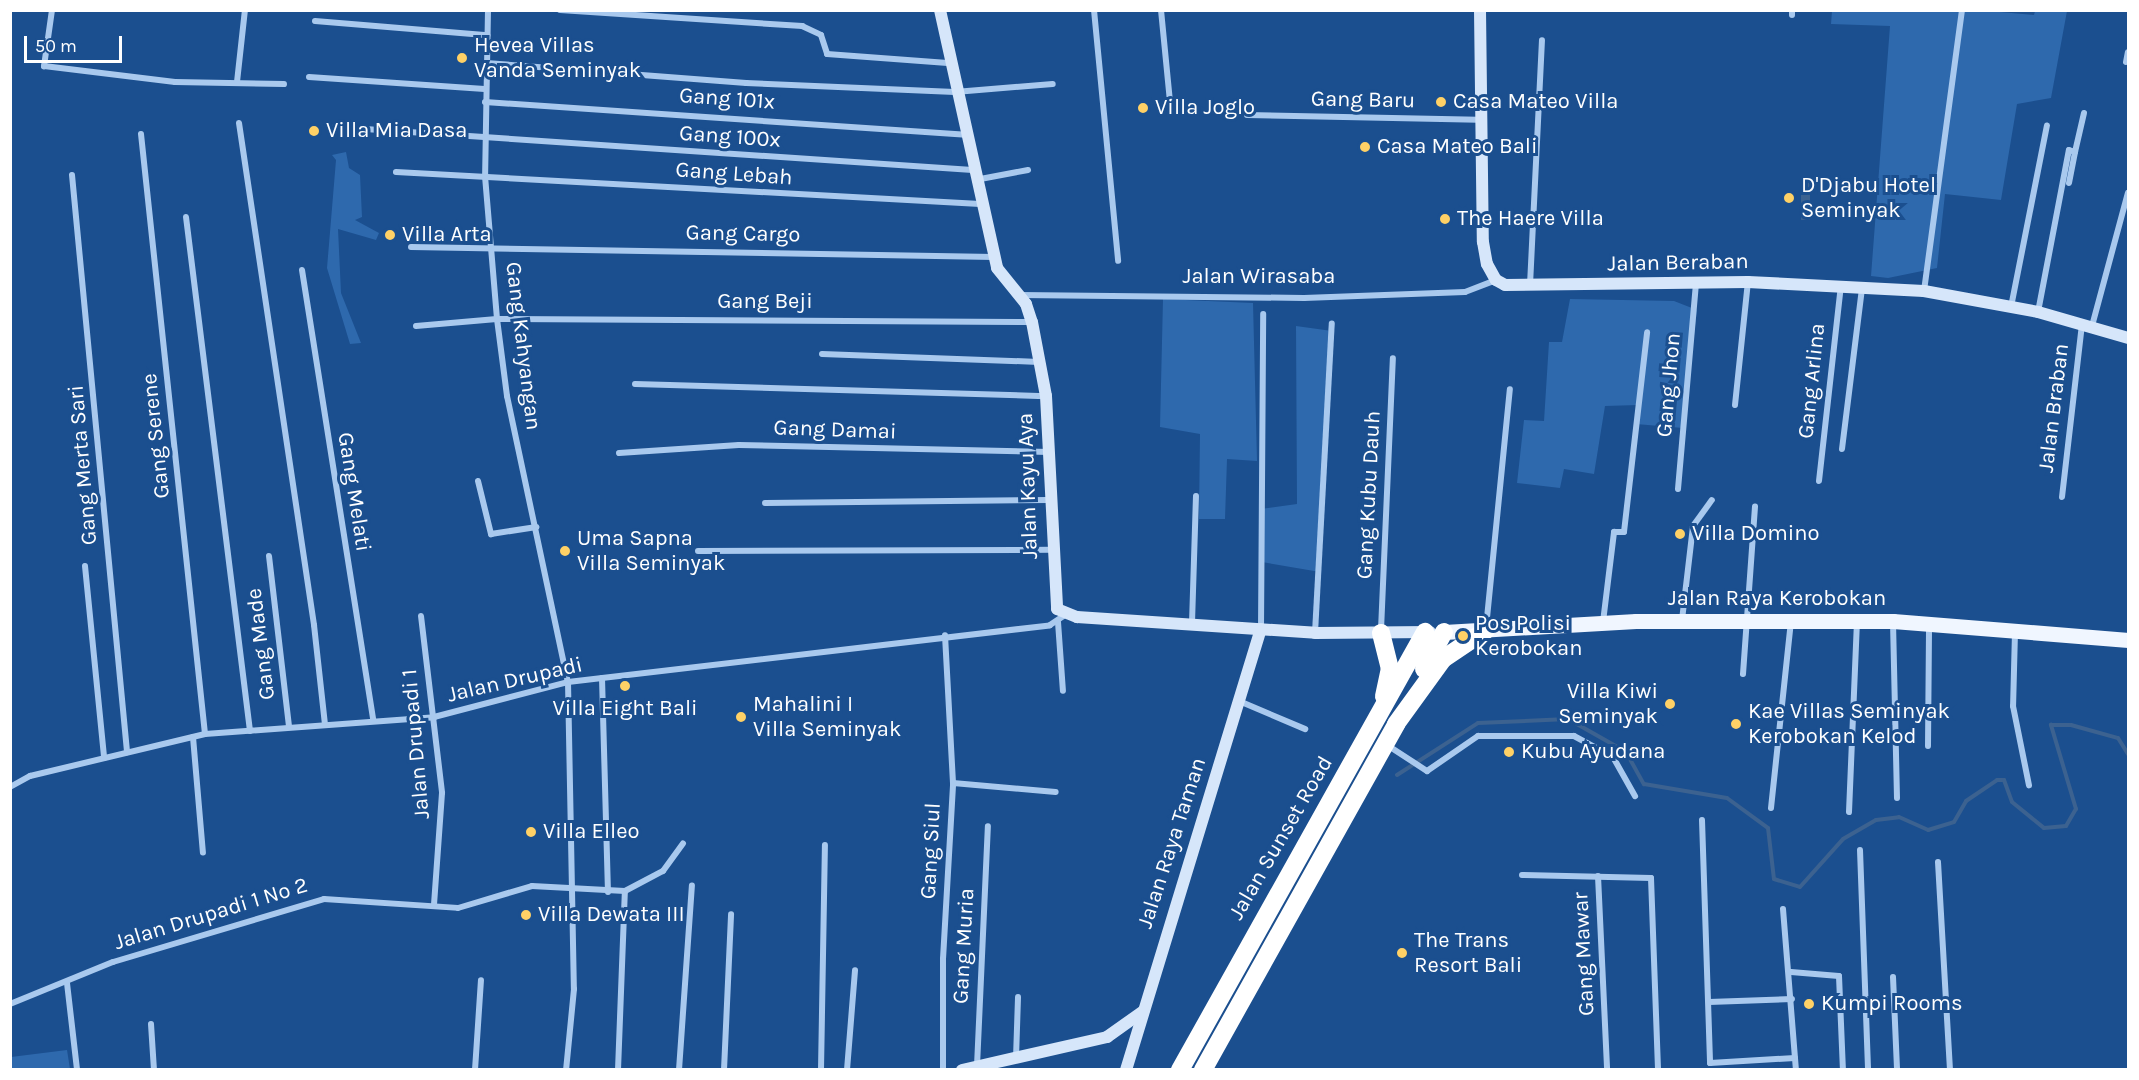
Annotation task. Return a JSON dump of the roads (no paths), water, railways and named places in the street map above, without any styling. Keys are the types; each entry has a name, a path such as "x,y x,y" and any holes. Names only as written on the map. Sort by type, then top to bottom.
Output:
{"highway":[{"path":"1396,724 1443,659 1486,630"},
{"name":"Jalan Sunset Road","path":"1179,1070 1257,927 1376,723 1425,632"},
{"path":"1396,724 1444,632"},
{"path":"1376,723 1390,668 1378,633"},
{"name":"Jalan Sunset Road","path":"1203,1070 1276,935 1396,724"},
{"path":"1257,927 1276,935"}],"main road":[{"name":"Jalan Kayu Aya","path":"940,10 948,63 994,257 1006,285 1020,295 1032,322 1046,396 1050,452 1051,550 1055,605 1062,618"},
{"path":"1480,10 1478,120 1483,242 1487,264 1496,280"},
{"name":"Jalan Beraban","path":"1496,280 1530,286 1748,282 1924,291 2038,312 2128,338"},
{"path":"1062,618 1192,623 1315,633 1425,632"},
{"name":"Jalan Raya Kerobokan","path":"1425,632 1682,620 1893,621 2016,628 2128,640"},
{"name":"Jalan Raya Taman","path":"1126,1070 1261,629"},
{"path":"962,1070 1107,1037 1142,1012"}],"street":[{"path":"51,10 44,66 175,82 284,84"},
{"path":"237,82 245,10"},
{"name":"Gang Kahyangan","path":"488,10 485,176 497,319 507,396 568,682 574,886 574,989 566,1070"},
{"path":"560,10 802,26 821,35 827,54 948,63"},
{"path":"1094,10 1118,261"},
{"path":"1161,10 1170,101"},
{"path":"1924,291 1962,10"},
{"path":"315,21 486,35"},
{"path":"1530,286 1542,40"},
{"path":"2126,62 2128,52"},
{"path":"486,63 746,83 955,92 1053,84"},
{"path":"309,77 485,90"},
{"name":"Gang 101x","path":"485,102 966,135"},
{"path":"2069,183 2084,113"},
{"name":"Gang Baru","path":"1247,115 1478,120"},
{"path":"239,123 325,724"},
{"path":"2011,307 2047,126"},
{"name":"Gang 100x","path":"335,127 484,140 974,175 1028,170"},
{"name":"Gang Serene","path":"141,134 205,734"},
{"path":"2038,312 2069,150 2075,152"},
{"name":"Gang Lebah","path":"396,172 980,204"},
{"name":"Gang Merta Sari","path":"72,176 127,752"},
{"name":"Jalan Braban","path":"2062,497 2087,325 2128,194"},
{"path":"186,217 250,731"},
{"name":"Gang Cargo","path":"411,247 994,257"},
{"name":"Gang Melati","path":"302,270 373,720"},
{"name":"Jalan Wirasaba","path":"1020,295 1304,298 1465,292 1496,280"},
{"path":"1736,405 1748,282"},
{"name":"Gang Jhon","path":"1678,489 1696,284"},
{"name":"Gang Arlina","path":"1820,481 1841,286"},
{"path":"1842,449 1863,287"},
{"path":"1261,629 1263,314"},
{"name":"Gang Beji","path":"416,326 497,319 1032,322"},
{"path":"1315,633 1332,323"},
{"path":"1603,623 1614,532 1624,532 1647,332"},
{"path":"822,354 1039,362"},
{"name":"Gang Kubu Dauh","path":"1378,633 1393,358"},
{"path":"635,384 1046,396"},
{"path":"1486,630 1510,389"},
{"name":"Gang Damai","path":"619,453 740,445 1050,452"},
{"path":"478,481 491,534 536,527"},
{"path":"1192,623 1196,496"},
{"path":"765,503 1049,500"},
{"path":"1682,620 1693,526 1712,500"},
{"path":"1743,674 1755,506"},
{"path":"698,551 1051,550"},
{"name":"Gang Made","path":"269,556 289,727"},
{"path":"85,566 104,758"},
{"name":"Jalan Drupadi 1","path":"421,616 434,717 442,818 434,905"},
{"path":"1062,618 1063,691"},
{"name":"Jalan Drupadi","path":"10,787 30,776 205,734 434,717 568,682 945,635 1062,618"},
{"path":"1771,808 1791,621"},
{"path":"1893,621 1897,798"},
{"path":"1849,812 1857,622"},
{"path":"1928,746 1929,623"},
{"path":"2016,628 2013,706 2029,785"},
{"name":"Gang Siul","path":"944,1070 943,959 953,783 945,635"},
{"path":"602,678 608,892"},
{"path":"1239,701 1305,729"},
{"path":"1385,744 1406,756 1422,770 1432,769 1478,736 1574,736 1613,758 1635,796"},
{"path":"193,737 203,854"},
{"path":"953,783 1056,792"},
{"path":"1702,820 1710,1063 1796,1058"},
{"name":"Gang Muria","path":"976,1067 988,826"},
{"path":"618,1070 625,891 663,871 683,843"},
{"path":"821,1070 825,845"},
{"path":"1860,850 1868,1070"},
{"path":"1938,862 1950,1070"},
{"name":"Gang Mawar","path":"1522,875 1598,876 1607,1070"},
{"path":"1598,876 1647,876 1652,880 1658,1070"},
{"path":"679,1070 692,885"},
{"name":"Jalan Drupadi 1 No 2","path":"10,1004 67,983 113,962 324,899 458,908 515,889 574,886 608,892 625,891"},
{"path":"1783,909 1791,972 1796,1070"},
{"path":"724,1070 731,914"},
{"path":"847,1070 855,970"},
{"path":"1791,972 1839,976 1843,1070"},
{"path":"1893,977 1897,1070"},
{"path":"475,1070 480,980"},
{"path":"67,983 77,1070"},
{"path":"1016,1059 1018,997"},
{"path":"1709,1002 1792,999"},
{"path":"151,1024 154,1070"}],"waterway":[{"path":"1397,775 1478,723 1568,719 1626,752 1644,784 1727,798 1768,828 1774,879 1800,887 1843,839 1876,820 1899,817 1928,830 1954,822 1966,801 1997,780 2004,780 2012,802 2044,828 2066,826 2076,809 2051,725 2071,725 2118,738 2128,754"}],"place":[{"name":"Hevea Villas Vanda Seminyak","path":"462,58"},
{"name":"Casa Mateo Villa","path":"1441,102"},
{"name":"Villa Joglo","path":"1143,108"},
{"name":"Villa Mia Dasa","path":"314,131"},
{"name":"Casa Mateo Bali","path":"1365,147"},
{"name":"D'Djabu Hotel Seminyak","path":"1789,198"},
{"name":"The Haere Villa","path":"1445,219"},
{"name":"Villa Arta","path":"390,235"},
{"name":"Villa Domino","path":"1680,534"},
{"name":"Uma Sapna Villa Seminyak","path":"565,551"},
{"name":"Pos Polisi Kerobokan","path":"1463,636"},
{"name":"Villa Eight Bali","path":"625,686"},
{"name":"Villa Kiwi Seminyak","path":"1670,704"},
{"name":"Mahalini I Villa Seminyak","path":"741,717"},
{"name":"Kae Villas Seminyak Kerobokan Kelod","path":"1736,724"},
{"name":"Kubu Ayudana","path":"1509,752"},
{"name":"Villa Elleo","path":"531,832"},
{"name":"Villa Dewata III","path":"526,915"},
{"name":"The Trans Resort Bali","path":"1402,953"},
{"name":"Kumpi Rooms","path":"1809,1004"}]}
